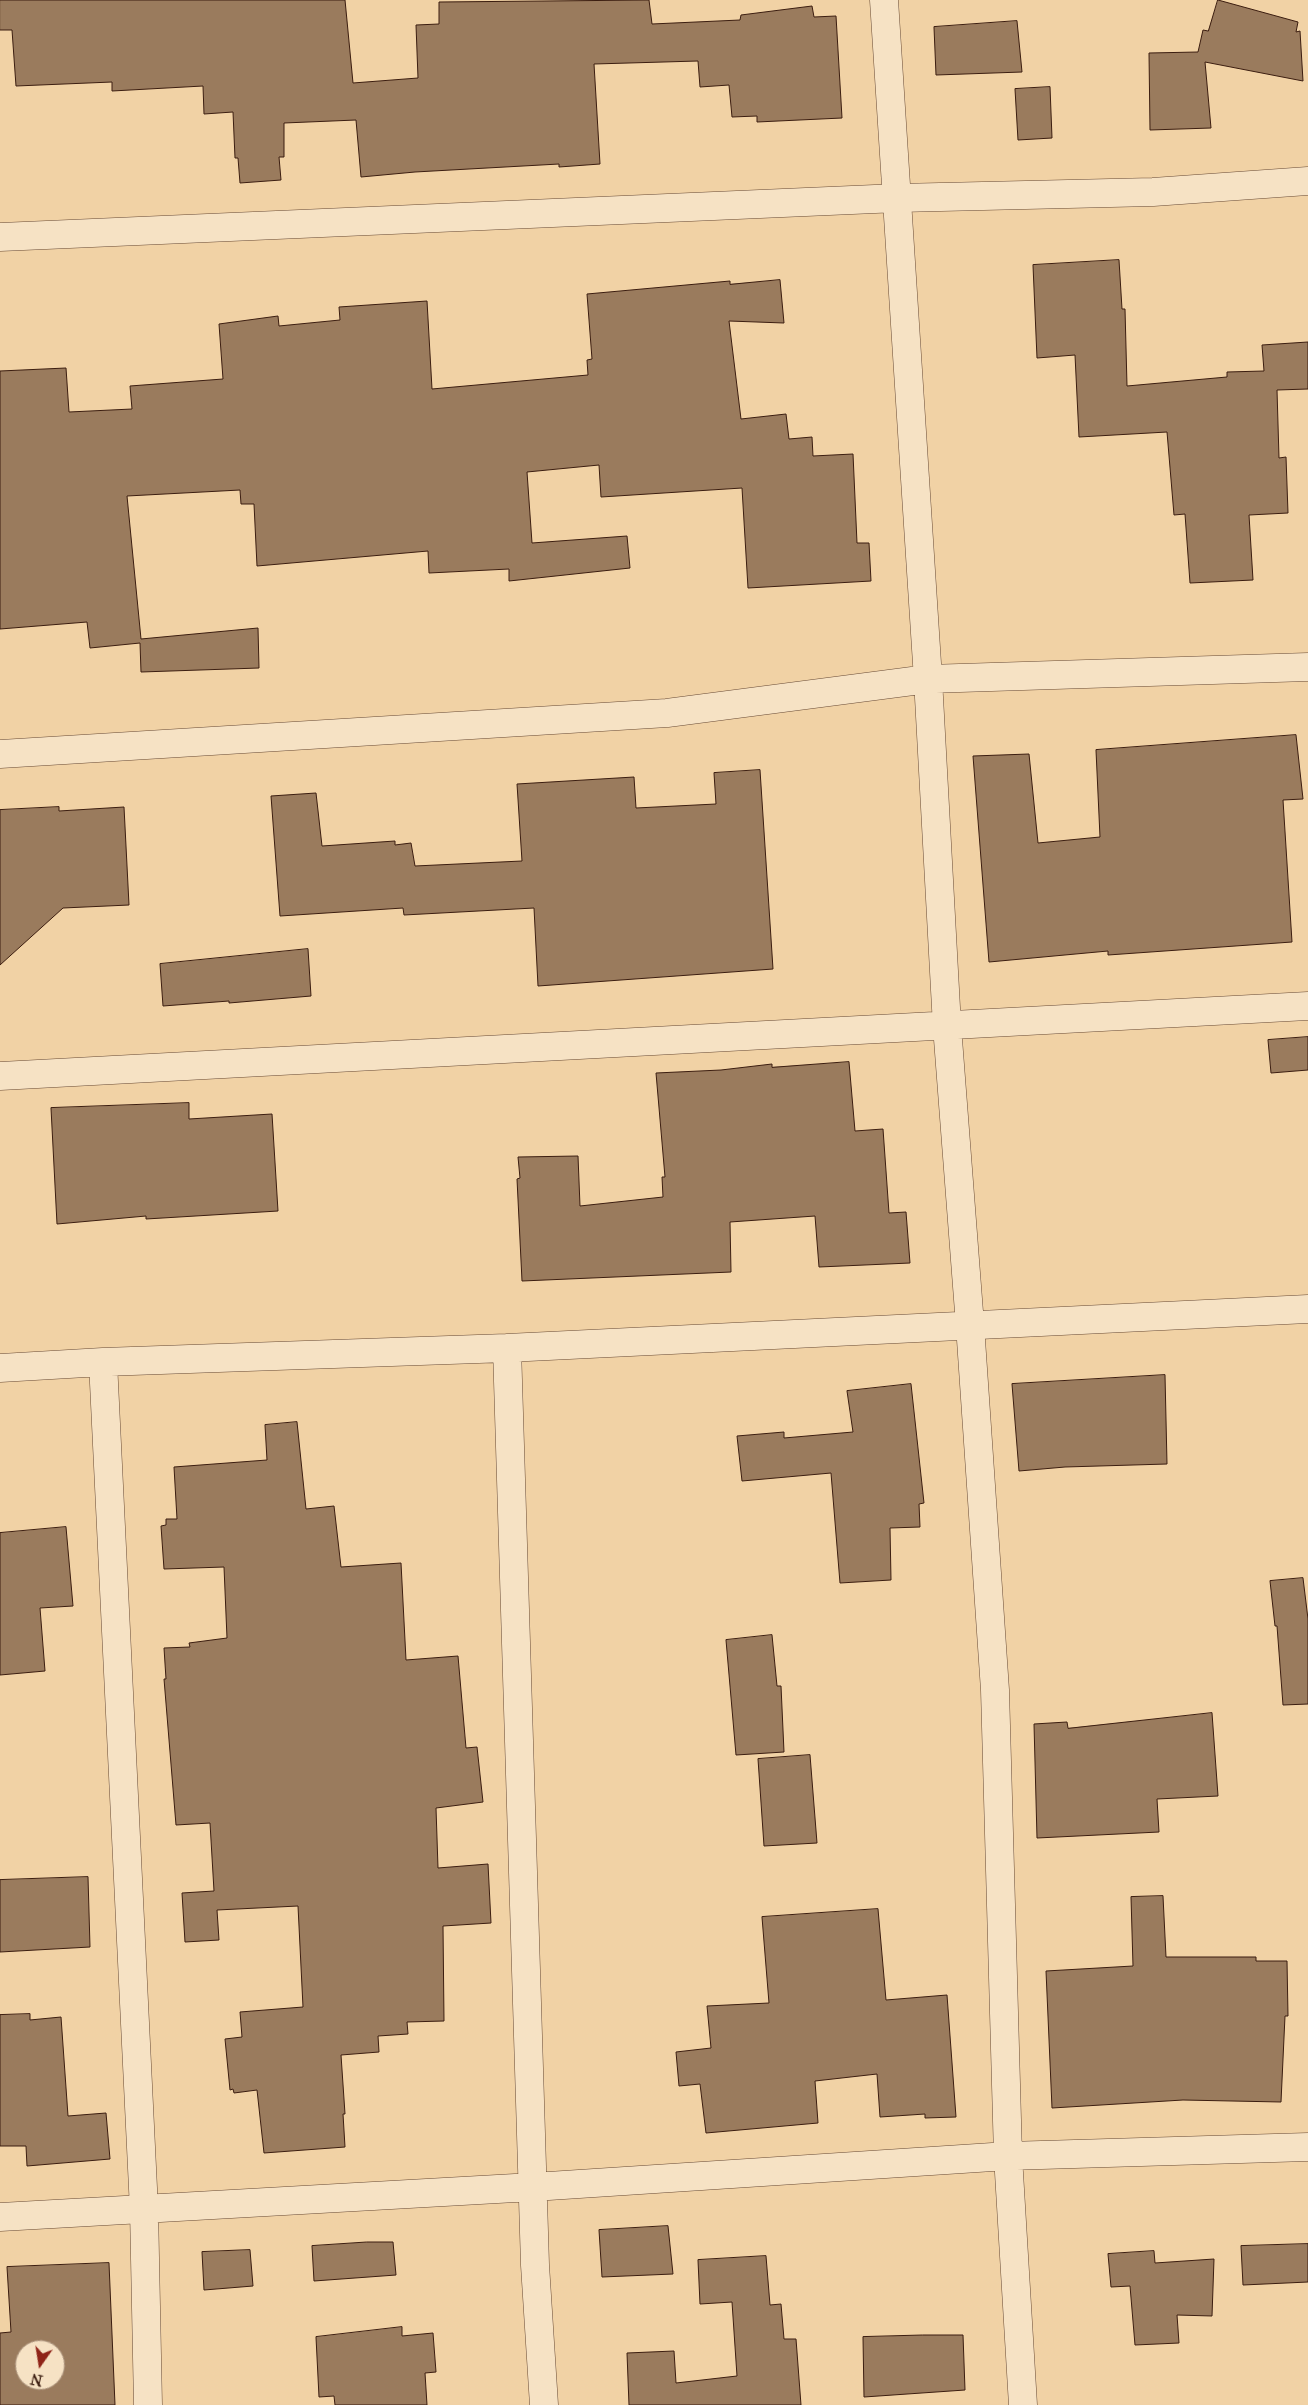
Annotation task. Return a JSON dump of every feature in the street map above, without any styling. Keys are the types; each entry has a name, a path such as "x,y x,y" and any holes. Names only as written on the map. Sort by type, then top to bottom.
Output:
{"street":[{"path":"884,0 928,680 947,1026 995,1690 1008,2156 1023,2405"},
{"path":"0,237 898,198 1154,192 1308,181"},
{"path":"0,754 667,713 928,680 1308,667"},
{"path":"0,1076 1308,1006"},
{"path":"0,1368 103,1362 507,1348 1308,1309"},
{"path":"507,1348 533,2187 544,2405"},
{"path":"103,1362 144,2209 148,2405"},
{"path":"0,2217 533,2187 1008,2156 1308,2147"}],"building":[{"path":"0,0 345,0 353,83 418,78 416,25 439,24 439,2 649,0 652,24 740,20 741,15 812,6 814,17 836,16 842,118 757,122 757,116 732,117 729,85 700,87 698,61 594,64 600,164 559,167 559,164 361,177 356,120 284,123 284,157 279,157 281,180 240,183 238,158 235,158 233,112 204,114 203,86 112,91 112,82 16,86 12,30 0,30"},
{"path":"1218,0 1298,22 1296,32 1300,31 1303,81 1205,62 1211,128 1150,130 1149,53 1198,52 1203,30 1208,31"},
{"path":"1017,21 1022,72 936,75 934,27"},
{"path":"1050,87 1052,138 1018,140 1015,89"},
{"path":"1119,260 1122,309 1125,309 1127,386 1227,377 1227,372 1264,371 1262,345 1308,342 1308,389 1277,390 1279,458 1286,457 1288,513 1249,515 1253,580 1190,583 1185,514 1174,515 1167,432 1079,437 1075,355 1037,358 1033,265"},
{"path":"780,280 784,323 729,321 741,419 786,414 789,439 812,437 813,456 853,454 857,543 869,543 871,581 748,588 742,488 601,497 599,465 527,472 532,543 627,536 630,568 509,581 509,569 429,573 428,551 257,566 254,504 241,504 240,490 127,496 141,639 258,628 259,668 141,672 140,643 90,648 87,622 0,629 0,371 66,368 69,412 132,409 130,386 223,379 219,324 278,316 279,326 340,320 339,307 427,301 432,389 588,375 587,360 592,359 587,294 730,281 730,284"},
{"path":"1296,735 1303,799 1283,800 1292,942 1108,955 1108,951 989,962 973,756 1029,754 1038,843 1100,837 1096,750"},
{"path":"760,770 773,969 538,986 534,908 404,915 403,908 280,916 271,796 316,793 322,846 395,841 395,845 411,843 415,866 522,861 517,784 634,777 636,808 716,804 714,773"},
{"path":"59,807 59,811 124,807 129,905 63,908 0,965 0,810"},
{"path":"308,949 311,996 163,1006 160,964"},
{"path":"1308,1037 1308,1070 1271,1073 1268,1040"},
{"path":"849,1062 855,1131 883,1129 889,1213 906,1212 910,1263 819,1267 815,1216 730,1222 731,1272 522,1281 517,1179 520,1178 518,1157 578,1156 580,1206 663,1197 662,1177 665,1177 656,1073 721,1070 772,1064 772,1067"},
{"path":"189,1103 189,1119 272,1114 278,1211 146,1219 146,1216 57,1224 51,1108"},
{"path":"1165,1375 1167,1464 1065,1467 1019,1471 1012,1384"},
{"path":"911,1384 924,1503 919,1504 920,1527 890,1528 891,1580 840,1583 831,1473 742,1481 737,1436 784,1432 784,1438 853,1432 847,1391"},
{"path":"297,1422 306,1509 334,1506 341,1567 401,1563 406,1660 458,1656 466,1748 477,1747 483,1802 436,1808 438,1868 488,1864 491,1923 443,1926 444,2021 407,2022 408,2034 378,2036 379,2052 341,2055 345,2147 264,2153 257,2090 234,2093 233,2089 230,2090 225,2039 242,2037 240,2012 303,2007 298,1906 217,1910 219,1940 185,1942 182,1893 214,1891 210,1823 176,1825 164,1679 166,1679 164,1648 190,1647 189,1643 227,1638 224,1567 164,1569 161,1526 166,1525 166,1519 177,1519 174,1467 267,1460 265,1425"},
{"path":"66,1527 73,1606 40,1608 45,1671 0,1675 0,1533"},
{"path":"1303,1578 1308,1619 1308,1704 1283,1705 1277,1626 1275,1626 1270,1581"},
{"path":"772,1635 777,1686 781,1686 784,1752 736,1755 726,1640"},
{"path":"1212,1713 1218,1796 1157,1799 1159,1832 1037,1838 1034,1724 1067,1722 1068,1728"},
{"path":"810,1755 817,1843 764,1846 758,1759"},
{"path":"88,1877 90,1947 0,1952 0,1880"},
{"path":"1163,1896 1166,1957 1256,1957 1256,1961 1287,1961 1288,2016 1285,2016 1281,2102 1183,2100 1052,2108 1046,1971 1133,1966 1131,1897"},
{"path":"878,1909 886,2000 947,1995 956,2117 925,2118 925,2114 880,2117 877,2074 815,2081 818,2123 706,2133 700,2084 679,2086 676,2052 711,2048 707,2006 769,2003 762,1917"},
{"path":"30,2014 30,2020 61,2017 68,2116 106,2113 110,2159 27,2166 26,2146 0,2146 0,2015"},
{"path":"668,2226 673,2274 602,2277 599,2230"},
{"path":"393,2242 396,2275 314,2281 312,2246"},
{"path":"1308,2244 1308,2282 1243,2285 1241,2246"},
{"path":"250,2250 253,2286 204,2290 202,2252"},
{"path":"1154,2251 1155,2263 1214,2259 1212,2316 1177,2315 1179,2343 1135,2345 1130,2286 1111,2287 1108,2254"},
{"path":"766,2256 770,2305 781,2304 784,2339 796,2339 801,2405 629,2405 627,2353 674,2351 676,2383 737,2376 732,2302 700,2304 698,2260"},
{"path":"109,2263 115,2405 0,2405 0,2333 11,2332 7,2267"},
{"path":"402,2327 402,2336 433,2333 436,2372 425,2373 427,2405 335,2405 334,2396 319,2397 316,2337"},
{"path":"963,2335 965,2390 864,2397 863,2337"}]}
